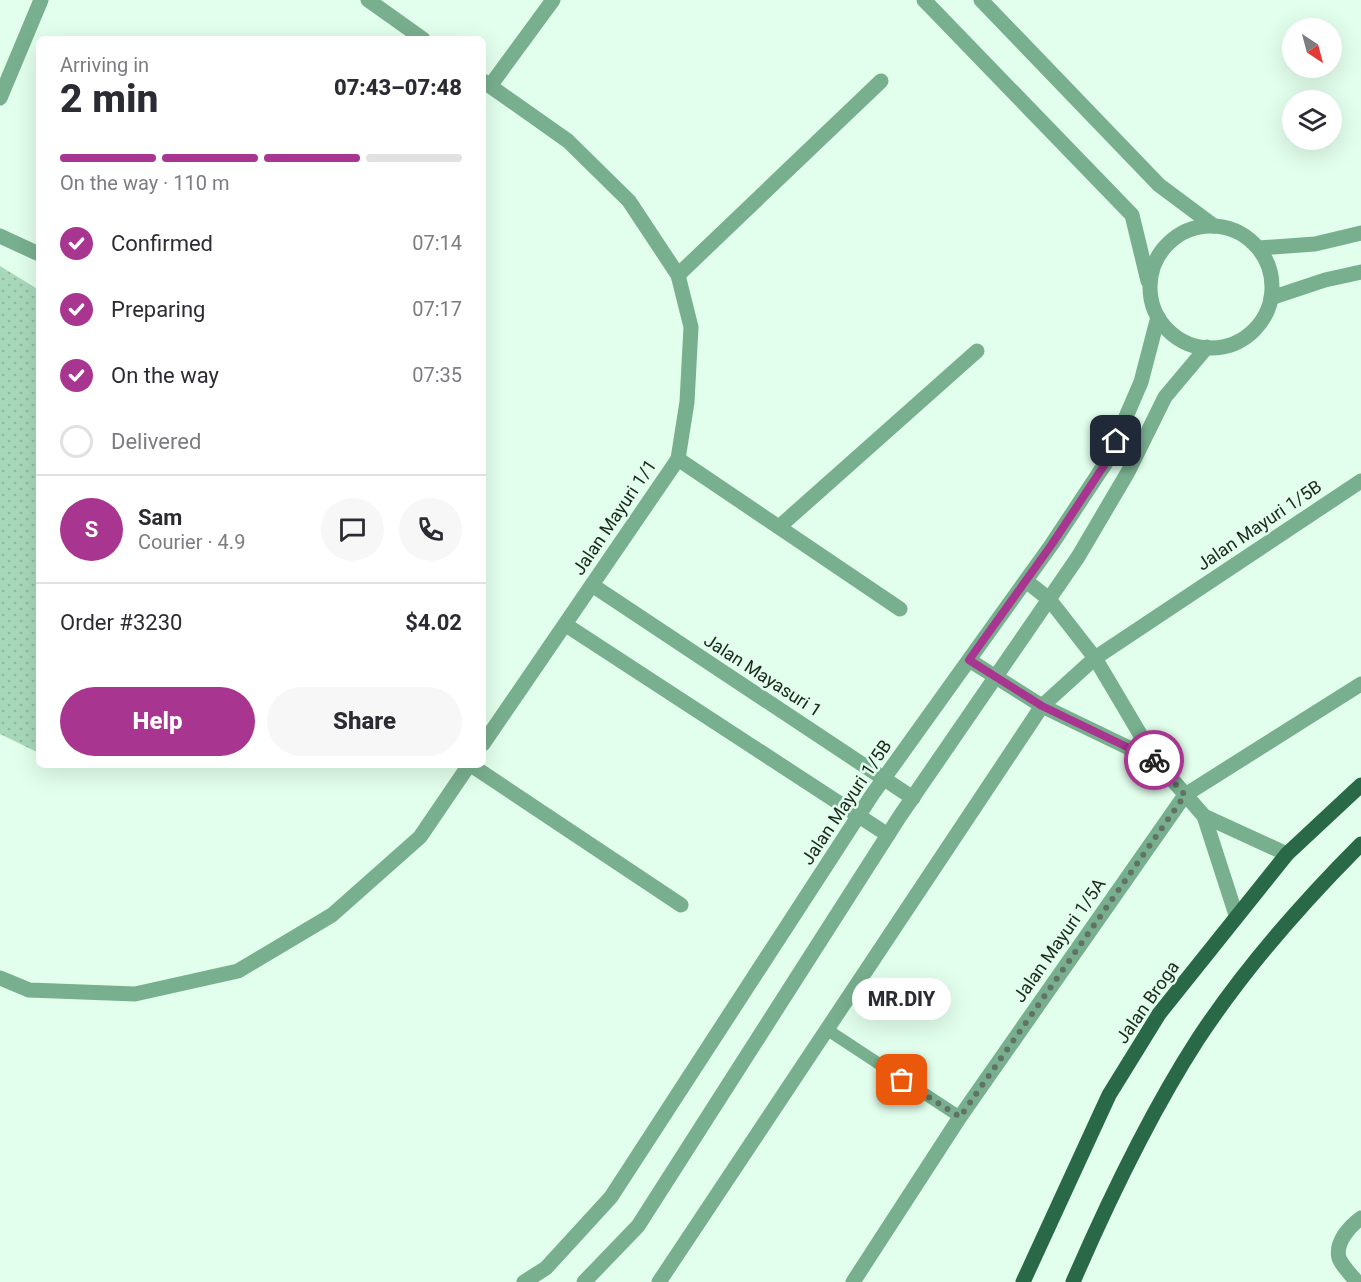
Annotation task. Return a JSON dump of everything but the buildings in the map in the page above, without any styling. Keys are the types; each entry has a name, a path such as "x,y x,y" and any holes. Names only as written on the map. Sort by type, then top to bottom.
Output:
{"main road":[{"name":"Jalan Broga","path":"1023,1282 1108,1095 1159,1014 1287,854 1361,785"},
{"path":"1073,1282 1100,1219 1151,1119 1198,1039 1266,947 1311,895 1361,844"}],"street":[{"path":"0,98 41,0"},
{"path":"368,0 419,36"},
{"path":"487,84 553,0"},
{"path":"924,0 1132,215 1150,290 1158,317 1171,333 1190,344 1207,347 1231,344 1250,334 1263,318 1271,298 1272,281 1268,263 1259,248 1232,229 1214,226 1194,228 1176,237 1161,251 1152,270 1150,290"},
{"path":"981,0 1159,184 1214,226"},
{"path":"678,275 881,81"},
{"name":"Jalan Mayuri 1/1","path":"486,740 678,459 687,402 691,327 678,275 629,201 568,141 487,84"},
{"path":"1259,248 1315,244 1361,233"},
{"path":"0,236 36,253"},
{"path":"1271,298 1325,280 1361,272"},
{"name":"Jalan Mayuri 1/5B","path":"524,1282 546,1268 611,1197 858,816 1026,581 1107,461 1141,382 1158,317"},
{"path":"584,1282 638,1226 888,835 1078,557 1122,482 1165,397 1207,347"},
{"path":"779,527 977,351"},
{"path":"678,459 900,609"},
{"name":"Jalan Mayuri 1/5B","path":"659,1282 1042,706 1095,658 1361,481"},
{"path":"1026,581 1049,599 1095,658 1156,761 1204,816 1287,854"},
{"name":"Jalan Mayasuri 1","path":"592,585 914,798"},
{"path":"566,625 888,835"},
{"path":"969,660 1042,706 1156,761"},
{"name":"Jalan Mayuri 1/5A","path":"853,1282 960,1117 1185,795 1361,684"},
{"path":"0,978 29,990 135,994 238,971 332,915 420,837 468,768"},
{"path":"475,768 681,905"},
{"path":"1204,816 1236,915"},
{"path":"1357,1282 1339,1259 1340,1247 1347,1228 1361,1218"}],"lane":[{"path":"826,1029 960,1117"}],"green space":[{"path":"0,266 36,288 36,752 0,734"}],"way so far":[{"path":"902,1080 960,1117 1185,795 1154,760"}],"place":[{"name":"MR.DIY","path":"902,1080"}],"route":[{"path":"1116,441 1107,461 1052,544 969,660 1042,706 1154,760"}]}
